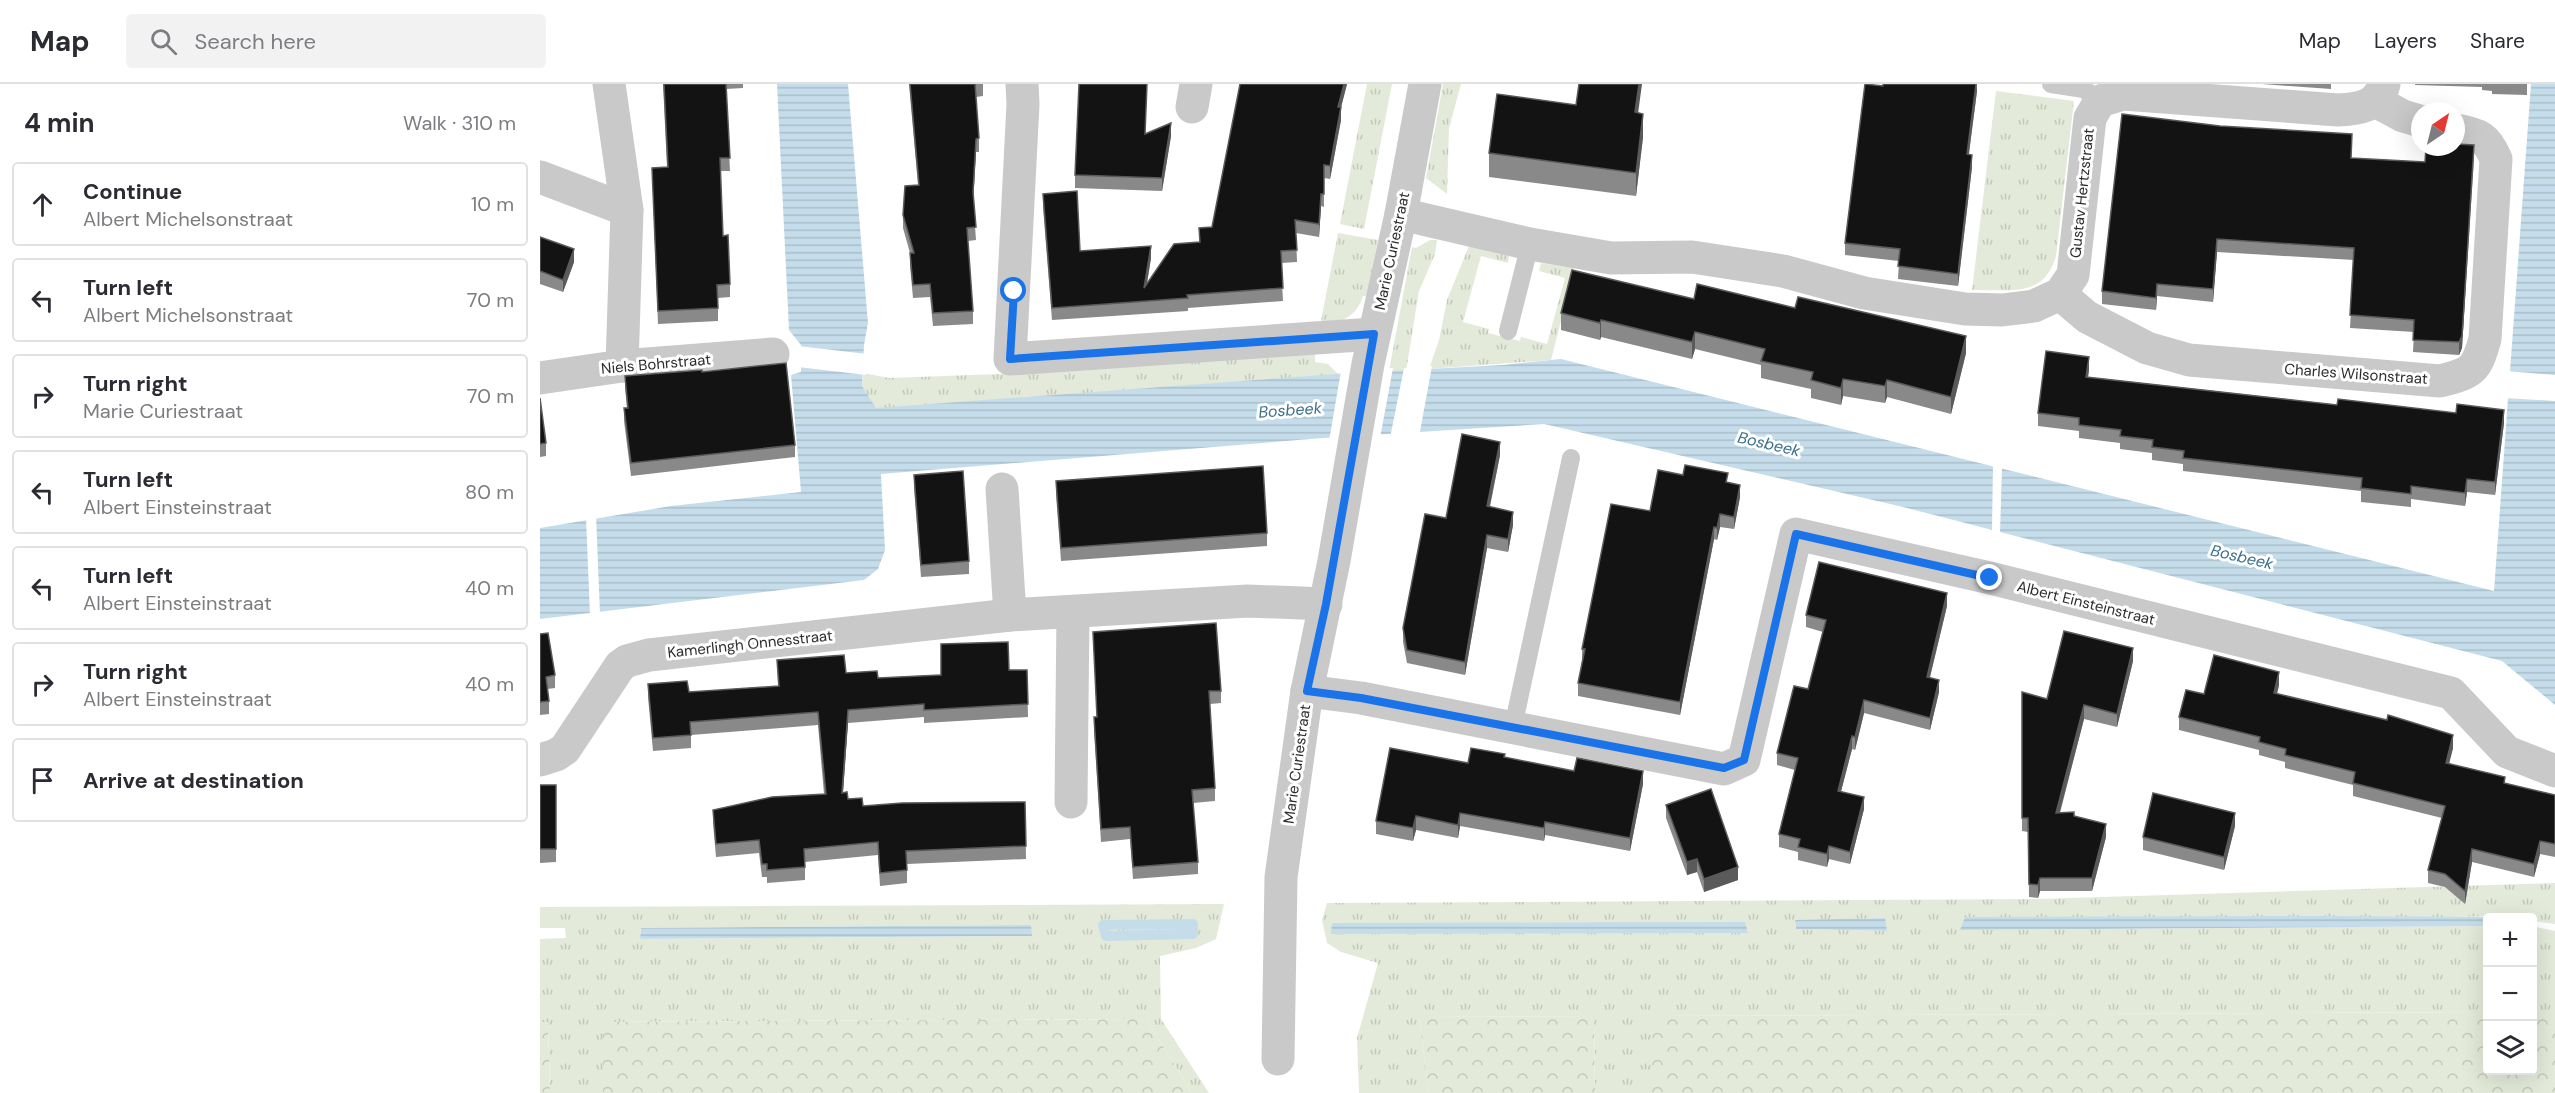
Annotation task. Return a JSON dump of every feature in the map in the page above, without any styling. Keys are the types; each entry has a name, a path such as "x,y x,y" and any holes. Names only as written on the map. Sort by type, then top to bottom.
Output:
{"street":[{"path":"609,84 627,210 622,366"},
{"path":"1022,84 1023,104 1010,359 1371,349"},
{"name":"Marie Curiestraat","path":"1278,1059 1281,877 1307,691 1326,604 1371,349 1401,214 1425,84"},
{"path":"2100,101 2123,94 2338,110 2361,109 2379,92 2403,116 2411,118"},
{"name":"Gustav Hertzstraat","path":"2060,294 2073,275 2091,118 2100,101"},
{"name":"Charles Wilsonstraat","path":"2060,294 2087,317 2147,348 2189,360 2440,381 2467,374 2479,358 2485,339 2496,159 2490,145 2480,134 2465,132"},
{"path":"540,177 627,210"},
{"path":"1401,214 1530,244 1611,258 1692,257 1783,271 1864,293 1965,309 2002,310 2034,306 2060,294"},
{"name":"Niels Bohrstraat","path":"540,378 622,366 772,354"},
{"path":"1002,489 1010,615"},
{"name":"Albert Einsteinstraat","path":"1307,691 1361,698 1724,768 1744,760 1796,534 1990,578 2451,693 2507,752 2555,771"},
{"name":"Kamerlingh Onnesstraat","path":"540,760 556,755 565,749 613,674 627,661 650,655 1010,615 1248,601 1326,604"},
{"path":"1071,802 1073,612"}],"lane":[{"path":"2051,84 2084,89 2100,101"},
{"path":"1508,331 1530,244"},
{"path":"1513,727 1571,458"}],"green space":[{"path":"1367,84 1392,84 1364,229 1340,224"},
{"path":"1443,84 1461,84 1449,128 1447,194 1426,178"},
{"path":"1996,91 2074,101 2056,256 2050,270 2034,285 2011,290 1972,290"},
{"path":"1338,233 1378,240 1367,296 1363,296 1356,309 1347,318 1320,326"},
{"path":"1430,240 1437,240 1435,254 1419,291 1406,371 1389,371 1412,247 1416,248"},
{"path":"1469,246 1509,256 1508,263 1481,256 1463,322 1489,329 1488,333 1520,341 1521,337 1547,344 1565,278 1539,271 1541,263 1573,268 1551,360 1429,369 1439,340 1447,300"},
{"path":"1315,353 1315,362 1328,364 1338,374 876,409 862,386 863,373 889,378 999,374"},
{"path":"2555,883 2555,924 2537,922 2537,913 2483,913 2483,916 1960,930 2483,926 2483,1012 1651,1016 1651,1093 1595,1093 1594,1016 1419,1017 1429,1093 1359,1093 1357,1038 1378,963 1341,952 1327,943 1322,920 1327,903 2038,899","holes":["1884,918 1887,931 1796,929 1795,921"]},
{"path":"1224,904 1216,939 1196,948 1160,956 1161,1019 1209,1093 1192,1093 1146,1019 603,1022 603,1093 550,1093 548,1023 540,1022 540,939 566,938 565,928 540,928 540,907","holes":["1031,925 1031,936 640,939 641,928"]},
{"path":"2537,927 2555,931 2555,1012 2537,1012"},
{"path":"2483,1012 2483,1075 2537,1075 2537,1012 2555,1012 2555,1093 1651,1093 1651,1016"},
{"path":"1594,1016 1595,1093 1429,1093 1419,1017"},
{"path":"1146,1019 1192,1093 603,1093 603,1022"},
{"path":"540,1022 548,1022 550,1093 540,1093"}],"water":[{"name":"Bosbeek","path":"777,84 848,84 868,323 864,345 862,386 876,408 1335,374 1503,365 1561,359 2494,591 2531,84 2555,84 2555,705 2502,661 1903,507 1544,424 1323,438 881,474 885,550 878,569 864,580 540,619 540,528 671,506 801,492 791,375 801,372 801,345 789,330"},
{"path":"1965,917 2483,917 2483,926 1960,930"},
{"path":"1885,918 1887,931 1796,929 1795,920"},
{"path":"1745,922 1748,933 1331,934 1332,923"},
{"path":"1031,925 1032,936 640,939 641,928"}],"pier":[{"path":"798,346 867,354 866,375 798,367"},
{"path":"1432,366 1419,437 1390,438 1404,368"},
{"path":"1393,368 1380,438 1329,441 1341,371"},
{"path":"2507,371 2555,375 2555,401 2505,398"},
{"path":"1993,463 2002,466 2000,534 1992,532"},
{"path":"596,515 600,614 590,615 586,517"}],"building":[{"path":"664,84 726,84 730,158 720,158 723,236 728,235 730,284 717,285 718,308 658,311 652,168 668,167"},
{"path":"910,84 975,84 979,138 976,139 973,192 976,227 967,228 973,311 933,313 930,284 913,285 910,253 914,253 903,215 905,186 919,185"},
{"path":"1079,84 1147,84 1145,134 1171,123 1162,178 1075,175"},
{"path":"1240,84 1344,84 1338,107 1341,107 1330,166 1324,165 1324,194 1321,194 1319,224 1295,220 1297,250 1281,251 1283,288 1052,308 1043,194 1077,191 1080,251 1151,246 1144,288 1174,244 1200,242 1199,228 1212,227"},
{"path":"1579,84 1639,84 1635,112 1643,114 1636,173 1489,153 1497,94 1576,105"},
{"path":"1865,84 1883,86 1883,84 1976,84 1967,154 1972,155 1958,274 1898,266 1900,249 1845,243"},
{"path":"2122,114 2220,126 2352,134 2351,158 2425,162 2425,156 2465,156 2465,144 2474,145 2462,336 2459,342 2413,340 2414,320 2350,315 2354,248 2217,239 2213,289 2157,284 2156,298 2102,291"},
{"path":"540,237 574,249 563,280 540,271"},
{"path":"1572,270 1694,299 1697,284 1795,308 1798,297 1966,336 1951,397 1887,380 1885,386 1843,379 1841,388 1811,380 1813,372 1761,361 1765,349 1695,332 1692,342 1601,320 1600,323 1561,313"},
{"path":"2046,351 2089,357 2086,377 2337,405 2338,399 2456,413 2457,404 2504,410 2495,482 2467,479 2465,493 2411,486 2411,494 2361,488 2362,478 2183,458 2184,451 2152,447 2153,440 2120,436 2121,430 2079,425 2079,418 2038,413"},
{"path":"786,363 795,445 631,463 624,408 628,408 625,376 702,370 702,372"},
{"path":"540,398 546,443 540,444"},
{"path":"1462,434 1500,442 1487,506 1513,512 1508,539 1487,535 1465,662 1407,650 1403,628 1425,514 1446,518"},
{"path":"1685,465 1728,473 1726,482 1740,485 1734,517 1720,514 1717,528 1714,527 1680,702 1578,683 1585,649 1582,649 1611,504 1650,511 1658,470 1683,475"},
{"path":"1263,466 1267,533 1061,548 1056,481"},
{"path":"963,471 969,561 921,565 914,475"},
{"path":"1819,562 1947,593 1927,677 1939,680 1930,718 1864,700 1838,791 1864,797 1850,852 1829,846 1827,854 1798,847 1800,839 1779,834 1798,758 1777,753 1794,686 1808,689 1826,620 1806,615"},
{"path":"1216,623 1221,691 1209,691 1215,788 1192,790 1198,862 1133,867 1130,827 1101,829 1094,717 1097,717 1093,632"},
{"path":"2064,631 2133,648 2117,714 2084,705 2056,813 2074,812 2074,816 2106,824 2092,878 2040,878 2038,885 2029,884 2028,818 2022,818 2022,692 2047,699"},
{"path":"548,633 555,675 546,677 549,701 540,702 540,634"},
{"path":"1008,642 1009,670 1027,670 1028,704 924,710 924,704 848,710 842,793 847,792 848,799 862,798 863,806 902,803 1025,802 1026,846 906,851 907,870 880,873 878,842 804,849 805,867 767,870 767,864 762,864 759,840 716,844 713,810 772,797 826,794 818,712 690,722 691,735 653,738 648,684 687,681 689,692 779,686 777,660 844,655 846,673 877,671 878,678 941,675 941,644"},
{"path":"2214,655 2279,672 2274,693 2387,720 2388,715 2453,735 2446,763 2505,777 2504,783 2555,795 2555,844 2540,841 2534,864 2472,849 2465,891 2445,874 2428,870 2445,806 2353,783 2355,772 2285,755 2286,749 2259,742 2260,737 2179,717 2186,690 2204,694"},
{"path":"1390,748 1468,763 1471,748 1574,771 1577,758 1643,771 1630,838 1545,822 1544,828 1460,813 1458,825 1416,816 1413,828 1376,821"},
{"path":"540,785 556,785 556,849 540,849"},
{"path":"1711,789 1738,867 1704,879 1697,859 1687,862 1666,805"},
{"path":"2153,793 2235,813 2224,857 2143,837"}],"waterway":[{"path":"1193,924 1193,934 1106,936 1103,925 1193,924"}],"route":[{"path":"1014,291 1010,359 1374,334 1326,604 1307,691 1361,698 1724,768 1744,760 1796,534 1990,578"}]}
